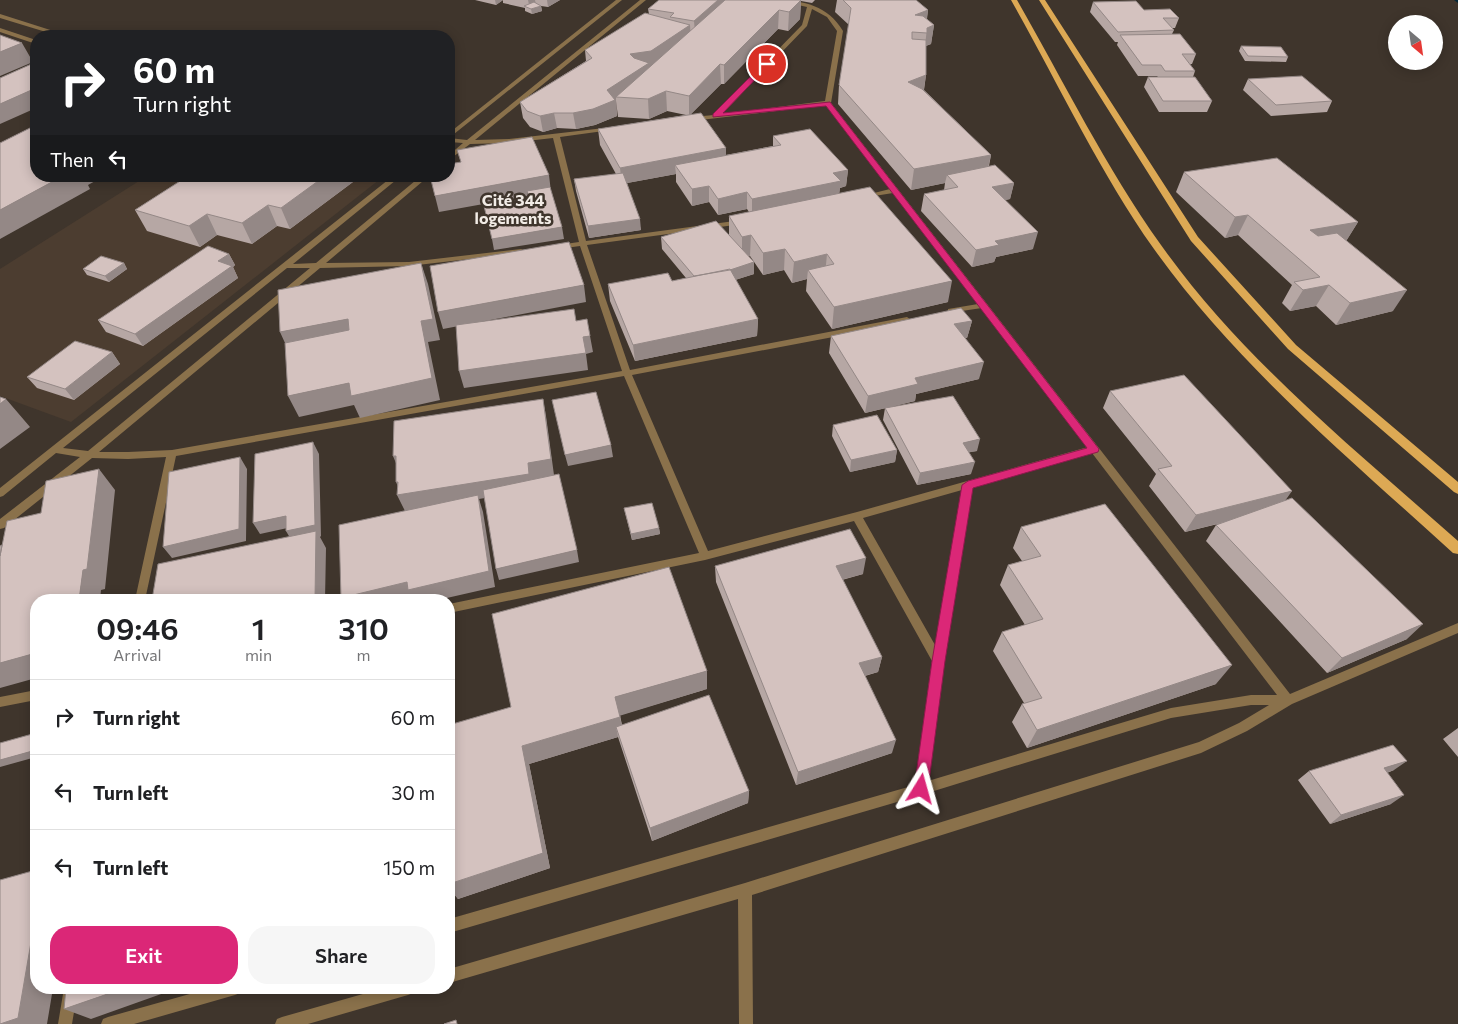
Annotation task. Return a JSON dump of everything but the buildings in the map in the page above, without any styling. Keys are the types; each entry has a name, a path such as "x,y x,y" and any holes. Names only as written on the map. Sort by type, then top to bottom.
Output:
{"main road":[{"path":"1014,0 1133,210 1182,278 1253,359 1333,436 1458,548"},
{"path":"1042,0 1194,239 1292,347 1458,489"}],"street":[{"path":"455,133 619,0"},
{"path":"455,150 467,143 643,0"},
{"path":"779,0 810,5 835,21 840,31 828,103 1288,700"},
{"path":"716,116 805,25 810,5"},
{"path":"0,16 45,30"},
{"path":"0,30 30,40"},
{"path":"688,119 828,103"},
{"path":"455,140 467,143 622,127"},
{"path":"556,134 583,245 626,373 705,556"},
{"path":"0,493 390,182"},
{"path":"0,525 88,456 419,182"},
{"path":"858,198 895,190"},
{"path":"544,249 748,221"},
{"path":"285,266 409,264 535,250"},
{"path":"946,312 984,305"},
{"path":"56,450 88,456 130,457 172,453 626,373 917,318"},
{"path":"455,608 705,556 857,516 1094,449"},
{"path":"141,594 172,453"},
{"path":"921,789 938,661 968,485"},
{"path":"857,516 938,661"},
{"path":"455,974 745,890 1201,747 1243,728 1288,700 1458,628"},
{"path":"0,702 30,696"},
{"path":"455,924 921,789 1171,713 1250,700 1288,700"},
{"path":"745,890 746,1024"},
{"path":"64,1024 70,994"},
{"path":"108,1024 214,994"},
{"path":"282,1024 387,994"}],"shaded area":[{"path":"138,182 376,182 71,422 0,396 0,269"}],"district":[{"name":"Cité 344 logements","path":"513,209"}],"route":[{"path":"767,64 716,116 828,103 1094,449 968,485 938,661 921,789"}]}
